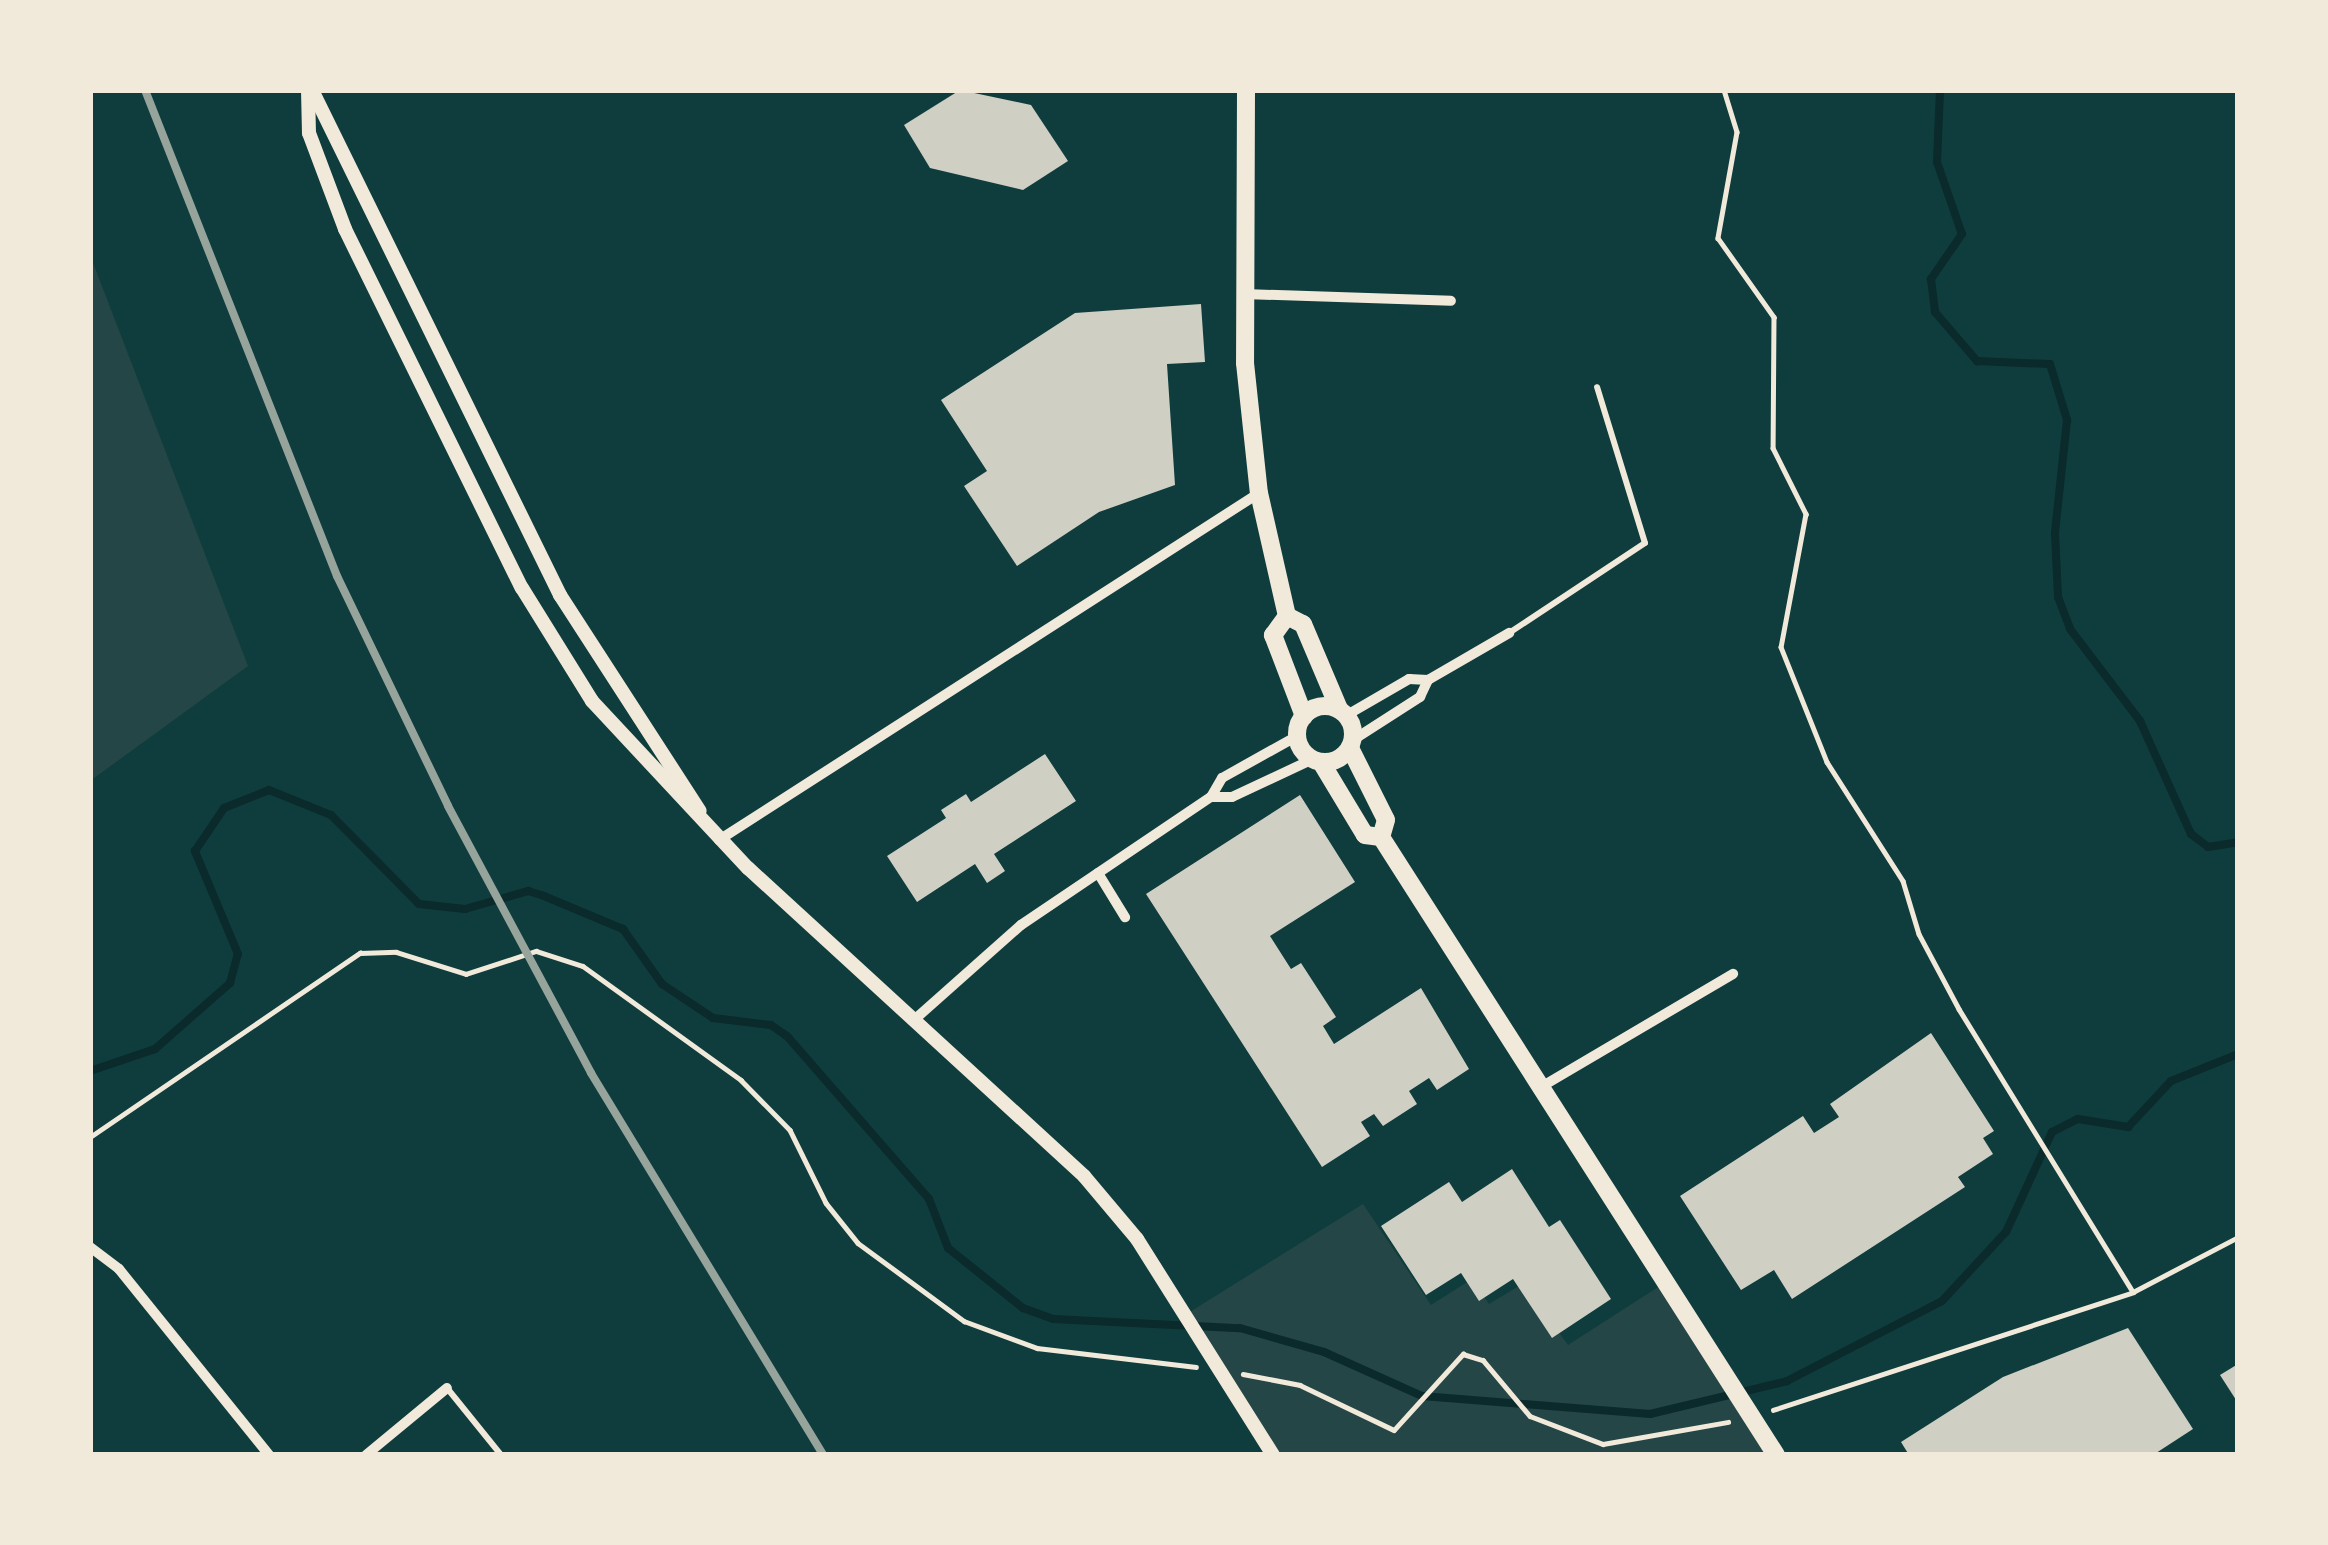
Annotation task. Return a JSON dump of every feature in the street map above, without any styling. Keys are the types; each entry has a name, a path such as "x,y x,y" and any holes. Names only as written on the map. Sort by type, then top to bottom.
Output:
{"main road":[{"path":"1246,90 1244,294 1259,493 1287,616 1273,635 1304,716 1297,736 1365,835 1381,836"},
{"path":"1287,616 1303,624 1343,712 1386,820 1381,836 1771,1447"},
{"path":"1304,716 1321,706 1343,712"},
{"path":"1317,761 1352,744"}],"street":[{"path":"310,90 560,595 719,840"},
{"path":"310,90 309,133 327,191 522,588 614,730 719,840 1084,1176 1137,1240 1274,1455"},
{"path":"1244,294 1451,301"},
{"path":"719,840 1259,493"},
{"path":"1352,744 1420,697 1428,680 1508,632"},
{"path":"1343,712 1409,679 1428,680"},
{"path":"914,1020 988,951 1211,797 1222,778 1297,736"},
{"path":"1211,797 1232,797 1317,761"},
{"path":"1098,873 1125,917"},
{"path":"1541,1087 1733,974"},
{"path":"90,1247 119,1269 268,1455"},
{"path":"366,1455 448,1388"}],"lane":[{"path":"1508,632 1641,551 1597,387"},
{"path":"448,1388 501,1455"}],"path":[{"path":"1724,90 1737,132 1718,238 1774,317 1774,448 1806,514 1782,621 1785,668 1840,788 1904,881 1919,934 2025,1120 2056,1162 2132,1292"},
{"path":"90,1136 360,953 396,952 466,974 536,951 584,966 741,1080 790,1130 826,1203 858,1244 964,1321 1037,1348 1209,1369"},
{"path":"1762,1413 2132,1292 2238,1237"},
{"path":"1232,1372 1300,1385 1394,1430 1463,1354 1483,1360 1530,1417 1603,1444 1742,1418"}],"shaded area":[{"path":"90,255 248,666 90,781"},
{"path":"1363,1204 1431,1305 1472,1279 1489,1304 1524,1283 1568,1345 1666,1282 1776,1455 1273,1455 1185,1315"}],"building":[{"path":"960,90 1031,105 1068,161 1023,190 930,168 904,125"},
{"path":"1201,304 1205,362 1167,364 1175,485 1099,512 1017,566 964,486 987,471 941,400 1075,313"},
{"path":"1045,754 1076,801 994,854 1005,871 987,883 975,864 917,902 887,856 946,818 941,810 966,794 971,802"},
{"path":"1300,795 1355,882 1270,936 1291,969 1301,963 1336,1017 1323,1026 1334,1044 1421,988 1469,1069 1437,1090 1429,1078 1409,1091 1417,1104 1383,1126 1374,1114 1361,1122 1370,1136 1322,1167 1146,894"},
{"path":"1931,1033 1994,1131 1983,1138 1993,1154 1958,1177 1965,1187 1792,1299 1774,1270 1741,1290 1680,1196 1803,1116 1814,1133 1839,1117 1830,1104"},
{"path":"1512,1169 1549,1227 1560,1220 1611,1299 1552,1338 1513,1279 1479,1301 1461,1273 1426,1295 1381,1226 1449,1182 1462,1202"},
{"path":"2128,1328 2193,1429 2153,1455 1909,1455 1901,1442 2003,1377"},
{"path":"2238,1364 2238,1403 2220,1375"}],"waterway":[{"path":"1940,90 1937,162 1962,234 1931,279 1935,312 1977,361 2050,364 2067,420 2055,533 2058,597 2070,629 2140,721 2191,834 2208,847 2238,842"},
{"path":"90,1071 155,1049 230,983 238,954 195,851 224,808 269,790 331,815 419,904 465,909 528,891 544,896 623,929 662,984 713,1018 771,1025 787,1036 929,1199 948,1248 1023,1308 1053,1319 1240,1328 1324,1352 1422,1396 1650,1414 1787,1381 1942,1301 2006,1232 2052,1132 2078,1119 2128,1127 2171,1081 2238,1054"}],"railway":[{"path":"145,90 337,576 448,806 591,1073 823,1455"}]}
